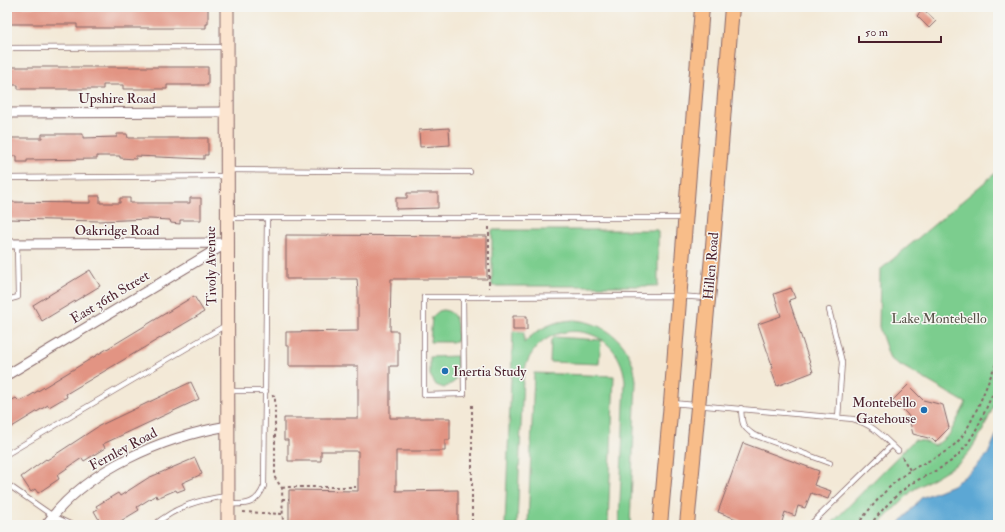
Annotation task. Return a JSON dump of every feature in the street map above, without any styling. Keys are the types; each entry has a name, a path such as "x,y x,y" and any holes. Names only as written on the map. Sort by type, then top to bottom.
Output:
{"main road":[{"name":"Hillen Road","path":"660,525 702,7"},
{"name":"Hillen Road","path":"687,525 699,405 732,7"}],"street":[{"name":"Tivoly Avenue","path":"226,7 228,525"},
{"name":"Upshire Road","path":"7,112 226,112"},
{"name":"Oakridge Road","path":"7,244 226,243"},
{"name":"East 36th Street","path":"7,374 226,243"},
{"name":"Fernley Road","path":"46,525 70,498 85,485 151,448 173,438 198,431 228,426"}],"lane":[{"path":"7,48 226,47"},
{"path":"7,178 226,173 470,172"},
{"path":"226,218 684,218"},
{"path":"154,525 178,508 190,503 228,500 245,505 252,503 258,498 264,486 267,219"},
{"path":"7,300 18,297 17,244"},
{"path":"463,297 464,394 424,395 424,297 679,296 708,298"},
{"path":"829,310 842,362 838,418"},
{"path":"7,454 228,324"},
{"path":"228,391 266,391"},
{"path":"671,403 741,408 866,422 883,435 898,451"},
{"path":"741,408 744,428 754,435 830,463"},
{"path":"810,525 892,445"},
{"path":"7,484 53,516 72,525"}],"path":[{"path":"489,227 489,288"},
{"path":"857,525 874,504 897,480 910,470 947,451 960,439 973,415 998,359"},
{"path":"870,525 909,485 955,458 966,447 998,383"},
{"path":"266,391 275,396 275,478 282,488 283,525"},
{"path":"472,405 472,525"},
{"path":"898,451 910,470"},
{"path":"282,488 356,487"},
{"path":"282,499 289,499"},
{"path":"239,512 282,514"}],"green space":[{"name":"Lake Montebello","path":"998,171 998,397 983,430 970,451 959,463 913,490 878,525 830,525 914,440 923,441 935,446 949,435 966,403 890,359 879,327 880,270"},
{"path":"492,230 658,230 658,286 492,286"},
{"path":"439,311 448,311 455,318 457,327 457,342 430,342 432,317"},
{"path":"574,320 587,322 598,326 617,338 630,357 634,368 636,381 630,525 619,525 625,381 619,360 608,345 593,335 576,331 558,334 542,342 530,356 523,377 517,525 505,525 513,331 524,332 524,343 535,333 547,326"},
{"path":"554,337 601,340 599,364 550,362 551,340"},
{"path":"457,356 457,375 454,382 444,388 436,385 430,375 430,357"},
{"path":"534,373 614,376 608,525 528,525"}],"water":[{"path":"998,431 998,525 898,525 921,498 953,485 972,471 988,454"}],"building":[{"path":"7,7 208,7 208,24 206,24 206,28 77,28 77,24 7,24"},
{"path":"923,9 936,21 929,28 917,16"},
{"path":"7,67 208,67 208,85 167,85 167,89 123,89 123,85 103,85 103,89 18,89 18,85 7,85"},
{"path":"449,128 450,145 420,147 419,130"},
{"path":"42,134 83,134 83,138 117,137 117,134 127,134 128,138 208,138 208,155 204,155 204,159 136,156 136,159 120,158 120,156 97,156 97,159 27,160 27,162 17,162 17,156 7,156 7,138 42,138"},
{"path":"407,193 438,193 438,208 396,209 396,198 407,198"},
{"path":"90,196 100,196 100,203 120,203 120,198 130,198 130,203 190,203 190,198 201,198 201,220 180,220 180,224 171,223 170,220 150,219 99,221 7,219 7,202 90,203"},
{"path":"286,235 487,236 487,279 391,279 390,331 398,331 398,366 390,366 390,418 450,418 450,440 445,440 445,451 396,451 396,491 458,490 458,525 289,525 289,490 358,491 358,451 321,451 321,461 288,461 288,440 284,440 284,418 358,418 358,366 289,366 289,346 286,346 286,332 358,331 358,292 357,279 286,279"},
{"path":"90,270 100,286 42,321 33,305"},
{"path":"791,288 795,298 789,300 813,372 777,386 771,369 773,368 758,324 781,316 774,294"},
{"path":"194,296 204,312 66,394 67,397 49,407 48,405 7,430 7,403 16,398 19,401 23,400"},
{"path":"513,316 527,316 527,330 513,330"},
{"path":"191,382 199,399 103,444 105,448 84,461 82,458 57,475 59,479 38,493 35,489 31,492 21,477 46,459 47,460 99,426"},
{"name":"Montebello Gatehouse","path":"908,385 923,400 943,405 949,428 935,442 932,439 913,434 908,415 893,400"},
{"path":"743,443 819,471 814,485 831,491 828,499 811,493 805,508 798,506 795,516 785,512 781,525 752,525 718,512"},
{"path":"195,458 202,474 182,483 185,489 177,492 176,490 157,498 156,495 137,507 139,510 114,525 102,525 94,511 98,509 96,506 118,493 120,496 148,478"}],"place":[{"name":"Inertia Study","path":"445,371"},
{"name":"Montebello Gatehouse","path":"924,410"}]}
